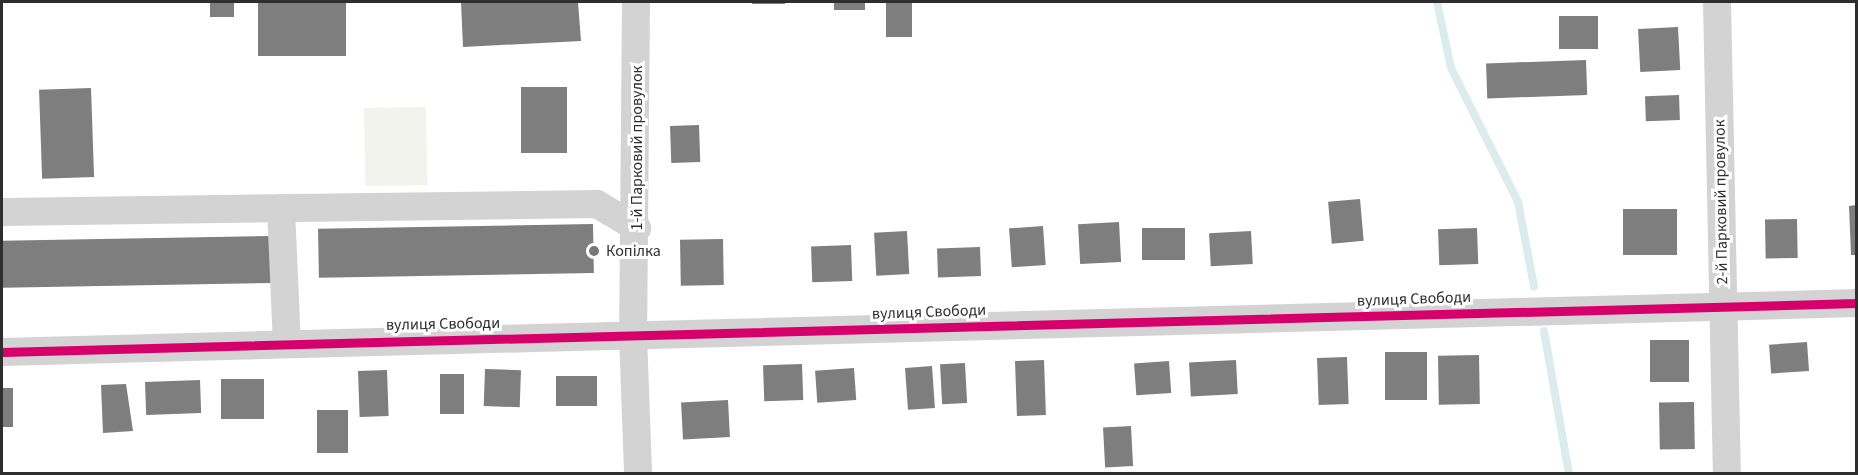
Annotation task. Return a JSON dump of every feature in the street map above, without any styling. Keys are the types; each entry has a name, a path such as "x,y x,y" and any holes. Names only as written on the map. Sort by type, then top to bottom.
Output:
{"street":[{"name":"1-й Парковий провулок","path":"636,2 637,228 633,335 638,474"},
{"name":"2-й Парковий провулок","path":"1717,2 1727,474"},
{"path":"2,212 597,204 637,228"},
{"path":"281,208 287,343"},
{"name":"вулиця Свободи","path":"2,352 1857,303"}],"shaded area":[{"path":"426,107 427,185 365,186 364,108"}],"building":[{"path":"210,2 234,2 234,17 210,17"},
{"path":"258,2 346,2 346,56 258,56"},
{"path":"461,2 578,2 581,41 463,47"},
{"path":"752,2 785,2 785,4 752,4"},
{"path":"834,2 865,2 865,10 834,10"},
{"path":"886,2 912,2 912,37 886,37"},
{"path":"1559,16 1598,16 1598,49 1559,49"},
{"path":"1678,27 1680,70 1640,72 1638,29"},
{"path":"1586,60 1587,95 1487,98 1486,63"},
{"path":"521,87 567,87 567,153 521,153"},
{"path":"91,88 94,177 42,179 39,90"},
{"path":"1679,95 1680,120 1646,121 1645,96"},
{"path":"699,125 700,162 671,163 670,126"},
{"path":"1360,199 1364,241 1332,244 1328,202"},
{"path":"1856,205 1856,255 1851,255 1849,206"},
{"path":"1623,209 1677,209 1677,255 1623,255"},
{"path":"1797,219 1798,258 1766,259 1765,220"},
{"path":"1119,222 1121,262 1080,264 1078,224"},
{"path":"593,224 594,273 319,278 318,229"},
{"path":"1043,226 1046,265 1012,267 1009,228"},
{"path":"1142,228 1185,228 1185,260 1142,260"},
{"path":"1477,228 1478,264 1439,265 1438,229"},
{"path":"907,231 909,274 876,276 874,233"},
{"path":"1251,231 1253,264 1211,266 1209,233"},
{"path":"271,236 272,283 3,288 2,241"},
{"path":"723,239 724,285 681,286 680,240"},
{"path":"851,245 852,281 812,282 811,246"},
{"path":"980,247 981,276 938,277 937,249"},
{"path":"1650,340 1689,340 1689,382 1650,382"},
{"path":"1807,342 1809,371 1771,374 1769,345"},
{"path":"1385,352 1427,352 1427,400 1385,400"},
{"path":"1479,355 1480,404 1439,405 1438,356"},
{"path":"1347,357 1349,404 1319,405 1317,358"},
{"path":"1044,360 1046,415 1017,416 1015,361"},
{"path":"1236,360 1238,394 1191,396 1189,362"},
{"path":"1169,361 1171,393 1136,395 1134,363"},
{"path":"965,363 967,403 942,404 940,364"},
{"path":"802,364 803,400 764,401 763,365"},
{"path":"932,366 935,408 908,410 905,368"},
{"path":"854,368 856,400 817,403 815,371"},
{"path":"485,369 521,370 520,407 484,406"},
{"path":"387,370 389,416 360,417 358,371"},
{"path":"440,374 464,374 464,414 440,414"},
{"path":"556,376 597,376 597,406 556,406"},
{"path":"221,379 264,379 264,419 221,419"},
{"path":"200,380 201,413 146,415 145,382"},
{"path":"126,384 133,431 103,433 101,385"},
{"path":"2,388 13,388 13,427 2,427"},
{"path":"728,400 730,437 683,439 681,402"},
{"path":"1694,402 1695,449 1660,450 1659,403"},
{"path":"317,410 348,410 348,453 317,453"},
{"path":"1131,426 1133,466 1105,467 1103,427"}],"waterway":[{"path":"1437,2 1451,68 1518,202 1534,286"},
{"path":"1544,331 1569,474"}],"cycle path":[{"path":"2,352 1856,303"}],"place":[{"name":"Копілка","path":"594,251"}]}
